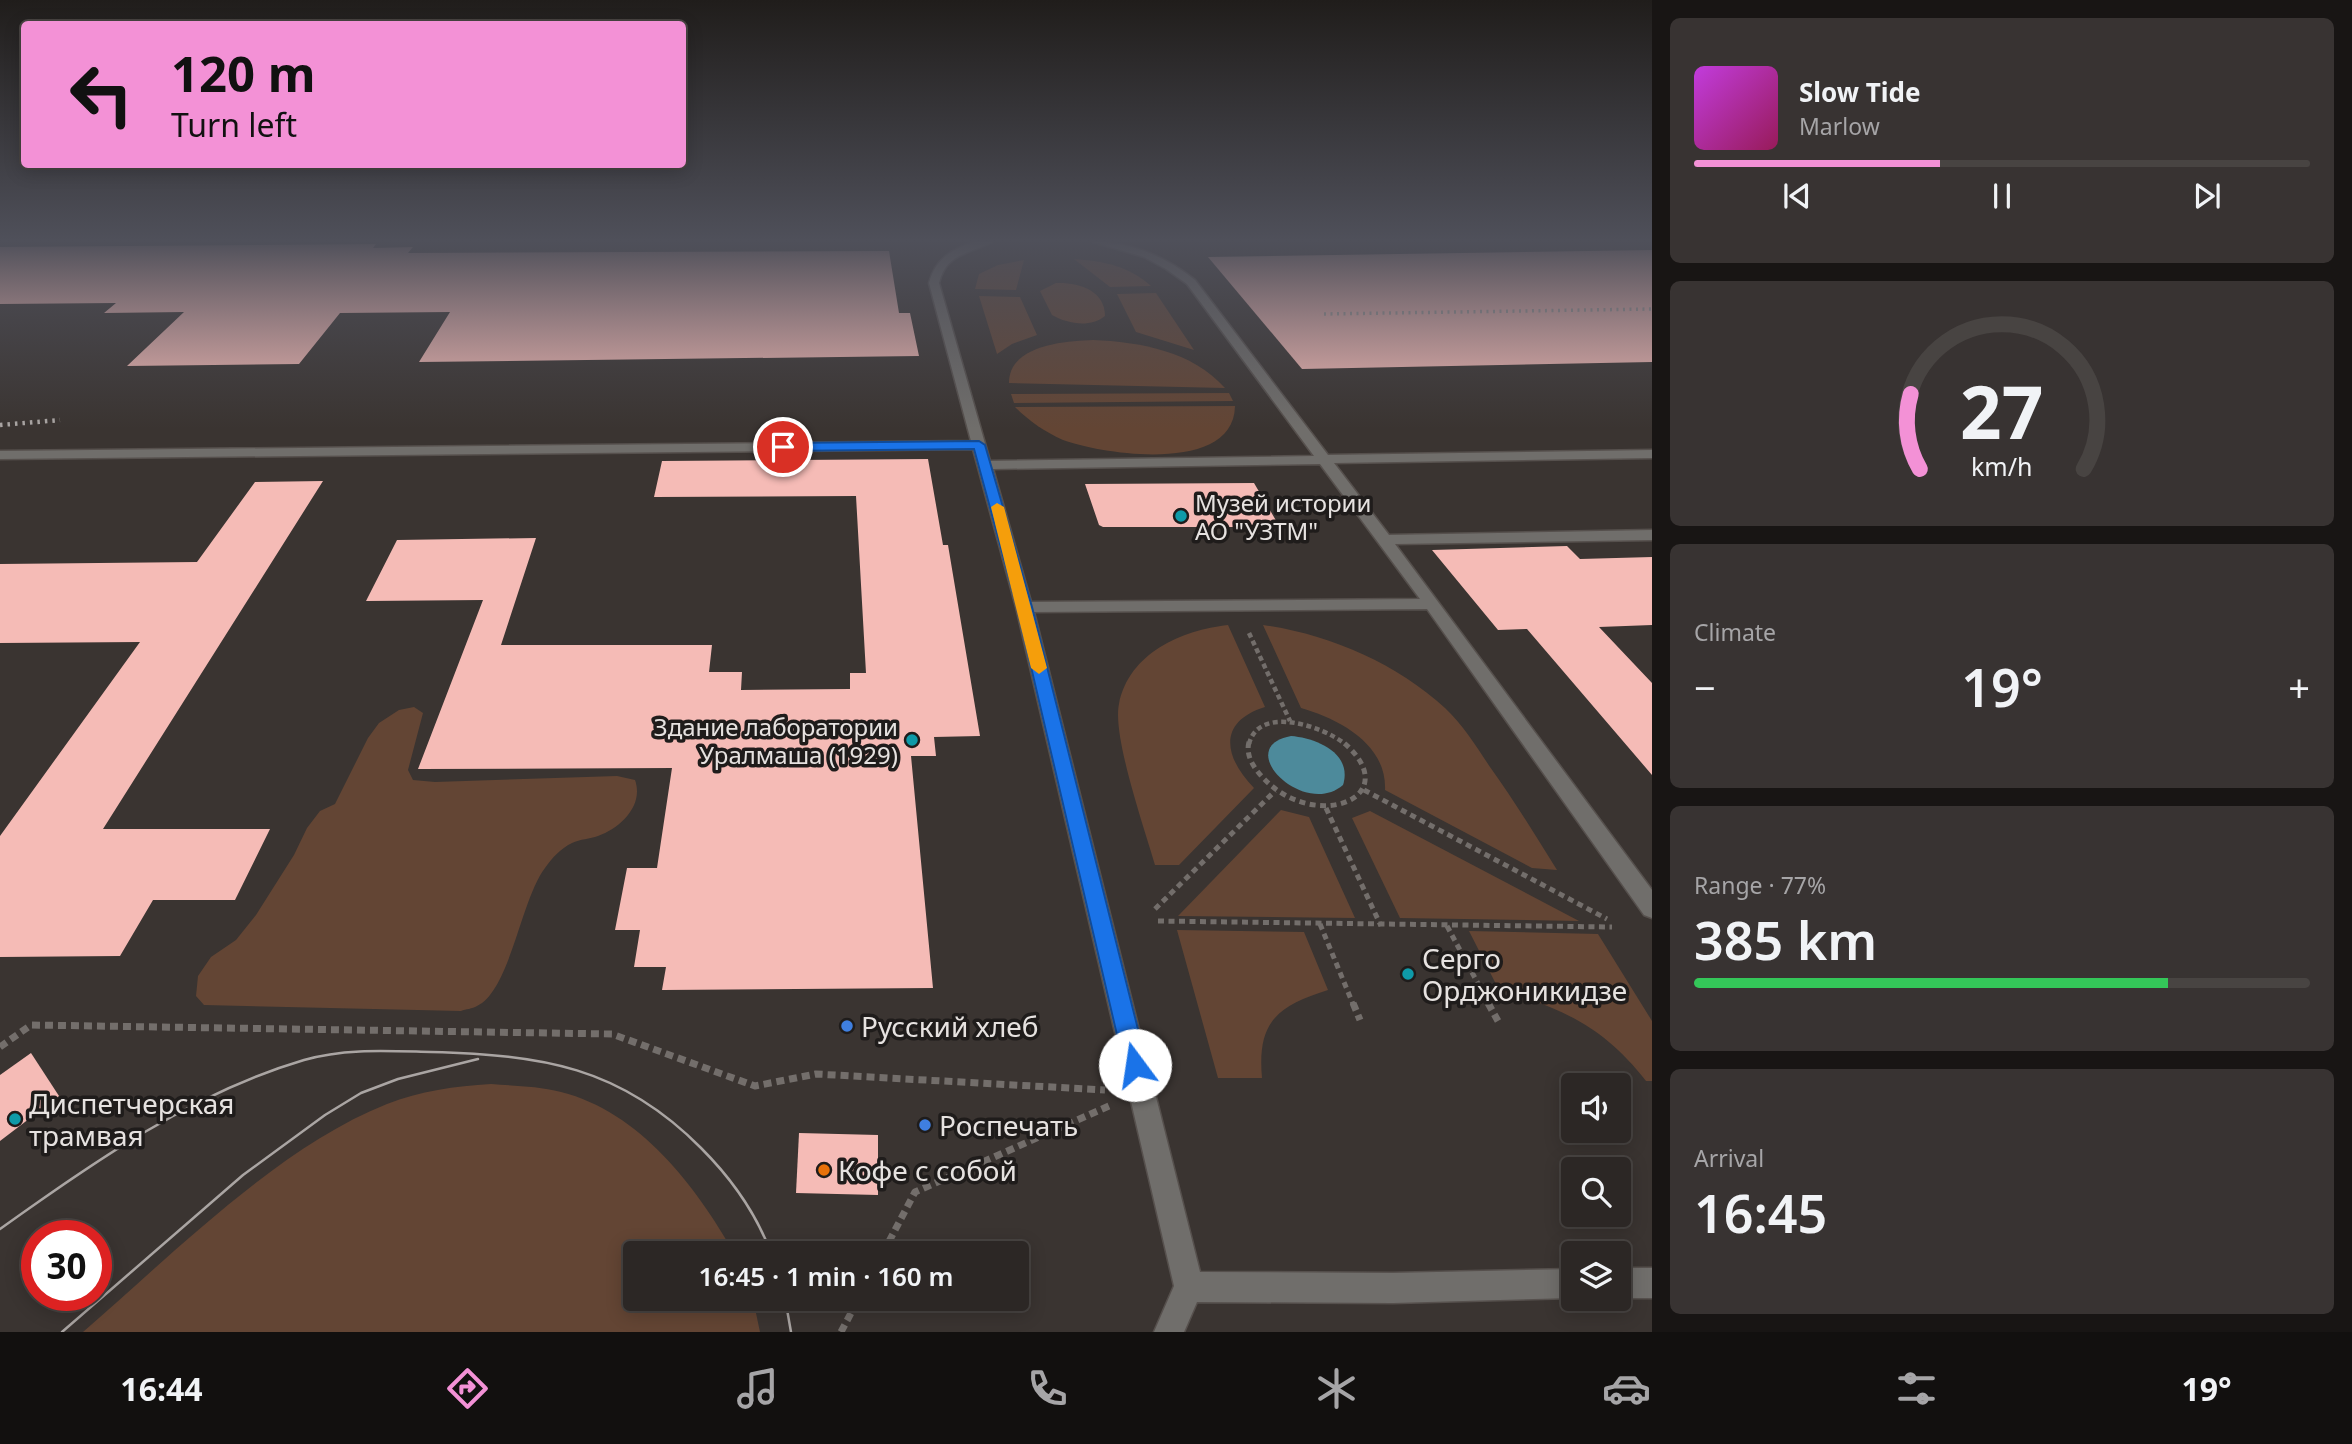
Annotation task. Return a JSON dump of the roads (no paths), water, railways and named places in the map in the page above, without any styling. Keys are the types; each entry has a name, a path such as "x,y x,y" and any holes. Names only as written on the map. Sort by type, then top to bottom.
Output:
{"street":[{"path":"940,304 1024,607 1189,1287 1169,1332"},
{"path":"1208,304 1328,461 1652,908"},
{"path":"0,455 979,445"},
{"path":"985,465 1652,454"},
{"path":"1386,540 1652,535"},
{"path":"1024,607 1433,604"},
{"path":"1631,1283 1652,1283"},
{"path":"1189,1287 1393,1288 1561,1284"}],"water":[{"path":"1291,736 1321,744 1338,756 1345,774 1343,785 1327,793 1310,793 1294,787 1280,777 1271,765 1268,753 1274,743"}],"tram line":[{"path":"0,1229 145,1132 183,1110 263,1074 304,1060 335,1054 367,1051 431,1052 543,1062 577,1070 609,1082 640,1099 671,1120 722,1171 742,1197 766,1241"},
{"path":"62,1332 243,1175 325,1115 361,1093 398,1079 478,1059"},
{"path":"787,1311 791,1332"}],"railway":[{"path":"1324,314 1652,309"},
{"path":"0,425 60,420"}],"place":[{"name":"Музей истории АО \"УЗТМ\"","path":"1181,516"},
{"name":"Здание лаборатории Уралмаша (1929)","path":"912,740"},
{"name":"Серго Орджоникидзе","path":"1408,974"},
{"name":"Русский хлеб","path":"847,1026"},
{"name":"Диспетчерская трамвая","path":"15,1119"},
{"name":"Роспечать","path":"925,1125"},
{"name":"Кофе с собой","path":"824,1170"}]}
